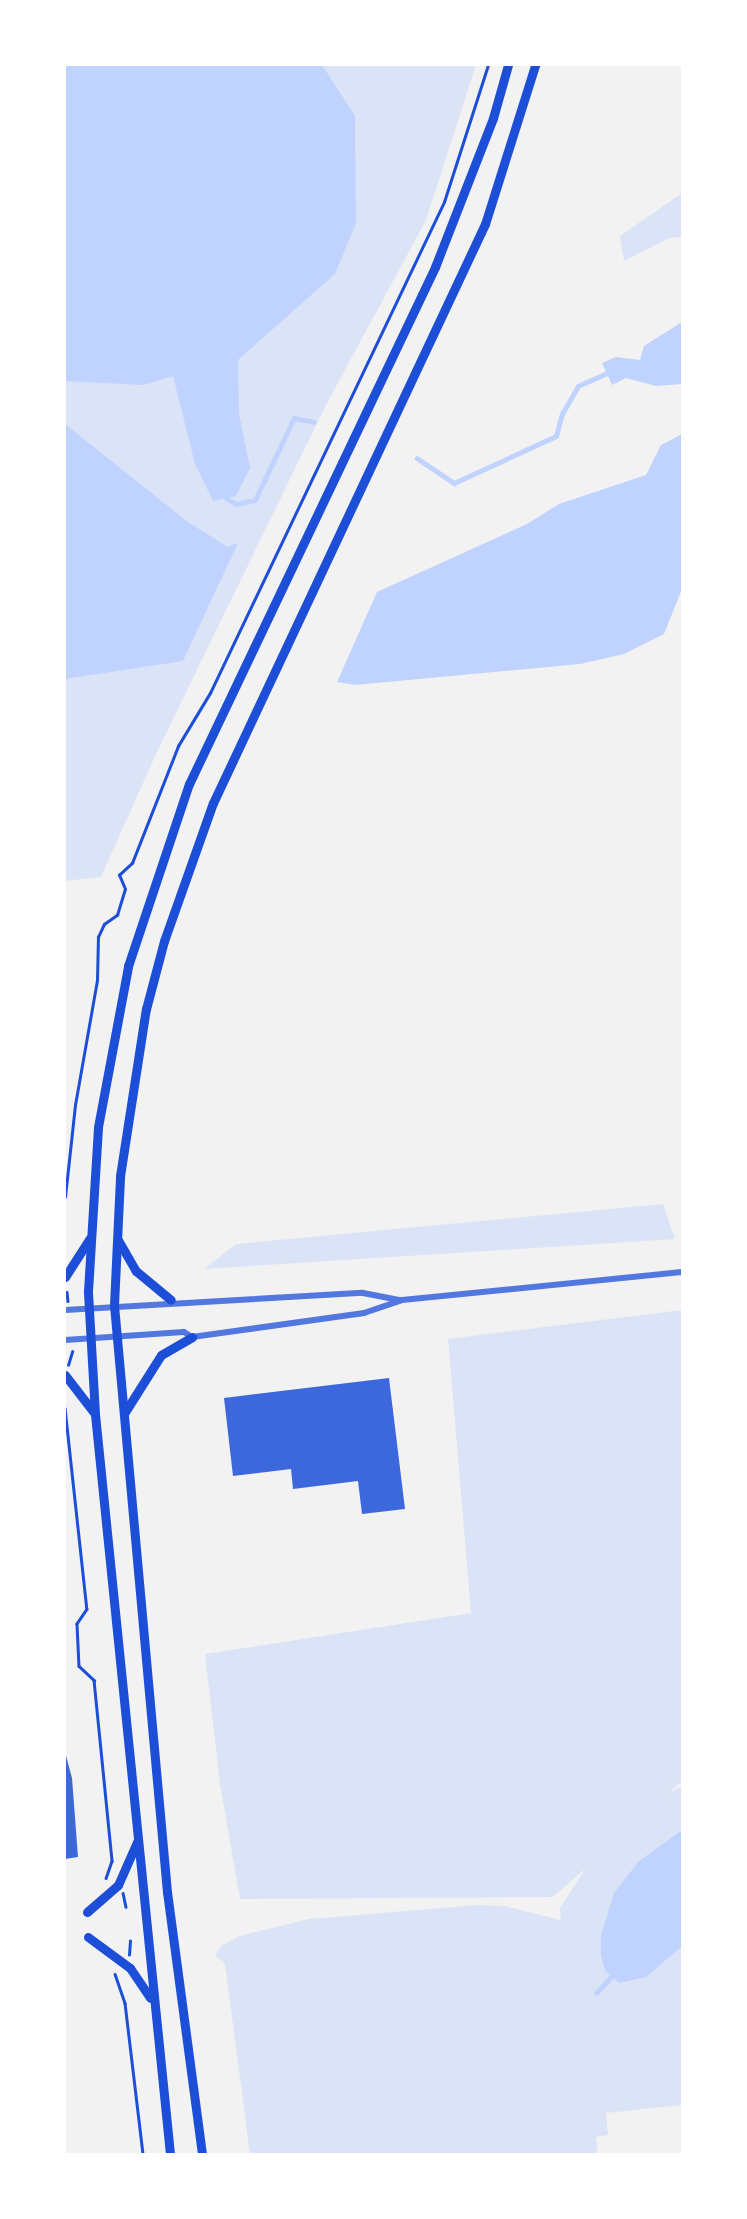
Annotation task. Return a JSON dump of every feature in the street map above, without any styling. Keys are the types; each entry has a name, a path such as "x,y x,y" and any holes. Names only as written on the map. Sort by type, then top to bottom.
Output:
{"main road":[{"path":"170,2154 152,2002 95,1414 89,1307 90,1237 98,1127 121,999 138,929 166,846 220,715 435,267 493,118 508,65"},
{"path":"202,2154 167,1892 114,1305 120,1176 146,1009 182,888 254,707 485,224 535,65"},
{"path":"65,1277 90,1237"},
{"path":"117,1238 136,1271 171,1300"},
{"path":"124,1414 161,1355 192,1337"},
{"path":"66,1371 95,1414"},
{"path":"87,1912 118,1885 137,1841"},
{"path":"88,1937 130,1968 152,2002"}],"street":[{"path":"65,1340 184,1332 192,1337 364,1313 402,1300 682,1272"},
{"path":"65,1310 171,1300 363,1293 402,1300"}],"path":[{"path":"66,1371 72,1352"},
{"path":"65,1408 87,1609 77,1624 79,1665 94,1680 112,1861 106,1878"},
{"path":"124,1894 127,1907"},
{"path":"130,1941 131,1950"},
{"path":"115,1975 125,2003 143,2154"}],"shaded area":[{"path":"65,65 476,65 426,220 325,407 156,754 101,877 65,881"},
{"path":"682,193 682,237 669,238 624,261 620,236"},
{"path":"663,1204 675,1239 204,1269 236,1244"},
{"path":"682,1310 682,1781 668,1794 682,1786 682,2105 606,2113 608,2135 596,2137 598,2154 250,2154 226,1972 224,1962 215,1956 221,1946 239,1936 309,1919 476,1905 505,1906 561,1920 560,1908 585,1869 553,1897 240,1899 220,1784 205,1654 471,1613 448,1339"}],"water":[{"path":"65,65 322,65 355,116 356,223 335,274 238,360 239,414 250,468 236,496 213,501 195,464 173,376 143,385 65,381"},
{"path":"682,322 682,384 656,386 626,378 612,385 602,363 616,357 640,360 644,346"},
{"path":"65,424 188,522 228,547 238,543 183,661 65,679"},
{"path":"682,434 682,589 664,634 624,654 580,664 355,685 337,682 377,592 527,524 559,504 646,475 661,445"},
{"path":"682,1830 682,1946 646,1977 619,1983 605,1970 601,1956 601,1935 614,1893 639,1861"}],"building":[{"path":"389,1378 405,1509 362,1514 358,1481 293,1489 291,1469 233,1476 224,1398"},
{"path":"65,1752 72,1778 78,1857 65,1859"}],"waterway":[{"path":"417,458 454,483 556,436 562,414 578,386 607,373"},
{"path":"226,498 236,504 255,500 294,418 314,422"},
{"path":"596,1993 611,1977"}]}
